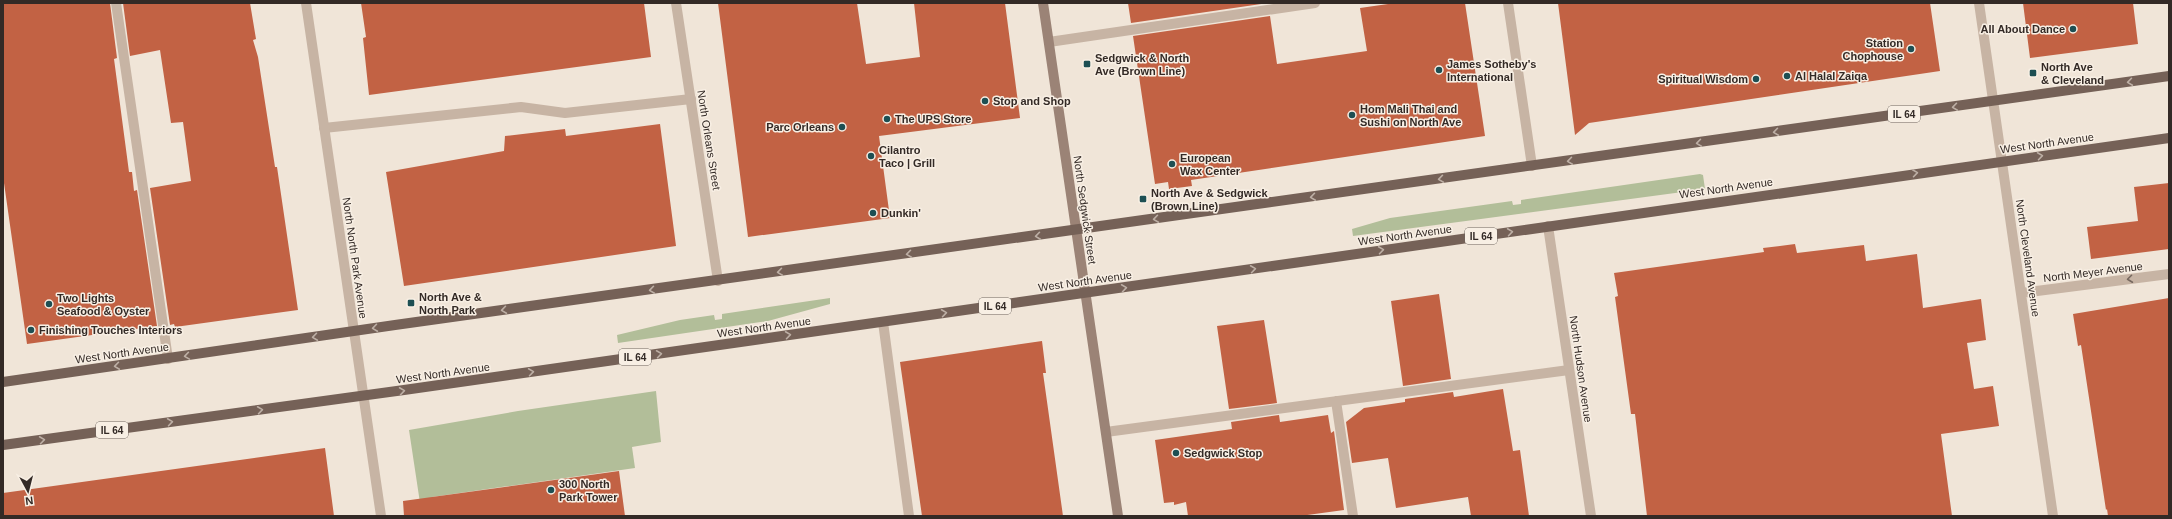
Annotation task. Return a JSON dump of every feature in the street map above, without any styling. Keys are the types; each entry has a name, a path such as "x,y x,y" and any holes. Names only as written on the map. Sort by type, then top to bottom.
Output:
{"main road":[{"name":"West North Avenue","path":"3,382 354,331 2169,76"},
{"name":"West North Avenue","path":"3,445 363,396 2169,138"}],"street":[{"path":"116,3 168,359"},
{"name":"North North Park Avenue","path":"306,3 381,516"},
{"name":"North Orleans Street","path":"676,3 718,281"},
{"name":"North Sedgwick Street","path":"1043,3 1118,516"},
{"path":"1049,42 1280,5 1315,3"},
{"path":"1508,3 1532,166"},
{"name":"North Cleveland Avenue","path":"1979,3 2053,516"},
{"path":"324,128 521,107 565,113 691,99"},
{"name":"North Hudson Avenue","path":"1548,226 1591,516"},
{"name":"North Meyer Avenue","path":"2021,293 2169,274"},
{"path":"883,322 909,516"},
{"path":"1106,432 1569,370"},
{"path":"1336,401 1353,516"}],"green space":[{"path":"1700,174 1703,175 1705,189 1353,236 1352,229 1390,218 1512,201 1513,205 1521,204 1521,200"},
{"path":"830,298 830,304 768,321 618,343 617,335 680,320 714,315 715,320 722,319 722,314"},
{"path":"656,391 661,442 632,447 635,468 432,497 422,516 409,430 518,411"}],"building":[{"path":"3,3 110,3 117,58 114,59 129,172 132,172 134,191 137,190 157,326 27,344 3,176"},
{"path":"123,3 250,3 256,39 253,40 258,57 275,167 277,167 298,310 175,327 174,324 170,325 150,188 191,181 183,122 171,123 160,50 130,56"},
{"path":"361,3 644,3 651,57 369,95 363,38 366,37"},
{"name":"Parc Orleans","path":"718,3 857,3 866,64 920,57 914,3 1005,3 1020,118 879,136 890,218 748,237"},
{"path":"1128,3 1268,3 1131,23"},
{"path":"1395,3 1465,3 1485,136 1191,180 1192,186 1169,189 1168,182 1155,184 1133,36 1270,16 1277,64 1367,51 1360,8"},
{"path":"1558,3 1930,3 1940,71 1589,123 1575,135"},
{"path":"2023,3 2133,3 2138,44 2030,58"},
{"path":"660,124 676,246 404,286 386,172 504,151 505,136 565,129 566,136"},
{"path":"2169,183 2169,249 2091,259 2087,227 2138,221 2134,187"},
{"path":"1795,244 1797,253 1864,245 1866,261 1917,254 1923,308 1981,299 1986,340 1967,343 1974,389 1993,386 1999,426 1941,434 1952,516 1647,516 1635,414 1631,414 1615,297 1618,296 1614,273 1764,252 1763,248"},
{"path":"1439,294 1451,379 1403,386 1391,301"},
{"path":"2169,298 2169,516 2108,516 2081,345 2078,346 2073,314"},
{"path":"1264,320 1277,403 1229,409 1217,326"},
{"path":"1042,341 1046,373 1043,373 1063,516 922,516 900,362"},
{"path":"1503,389 1513,451 1520,450 1529,516 1471,516 1468,497 1396,508 1388,458 1352,463 1346,422 1364,408 1405,402 1405,399 1453,392 1454,397"},
{"path":"1279,415 1280,422 1328,415 1331,433 1334,431 1344,510 1300,516 1188,516 1186,502 1174,505 1174,502 1164,503 1155,440 1232,429 1231,422"},
{"path":"325,448 334,516 3,516 3,493"},
{"name":"300 North Park Tower","path":"619,471 625,516 404,516 403,501"}],"place":[{"name":"All About Dance","path":"2073,29"},
{"name":"Station Chophouse","path":"1911,49"},
{"name":"Sedgwick & North Ave (Brown Line)","path":"1087,64"},
{"name":"James Sotheby's International","path":"1439,70"},
{"name":"North Ave & Cleveland","path":"2033,73"},
{"name":"Al Halal Zaiqa","path":"1787,76"},
{"name":"Spiritual Wisdom","path":"1756,79"},
{"name":"Stop and Shop","path":"985,101"},
{"name":"Hom Mali Thai and Sushi on North Ave","path":"1352,115"},
{"name":"The UPS Store","path":"887,119"},
{"name":"Parc Orleans","path":"842,127"},
{"name":"Cilantro Taco | Grill","path":"871,156"},
{"name":"European Wax Center","path":"1172,164"},
{"name":"North Ave & Sedgwick (Brown Line)","path":"1143,199"},
{"name":"Dunkin'","path":"873,213"},
{"name":"North Ave & North Park","path":"411,303"},
{"name":"Two Lights Seafood & Oyster","path":"49,304"},
{"name":"Finishing Touches Interiors","path":"31,330"},
{"name":"Sedgwick Stop","path":"1176,453"},
{"name":"300 North Park Tower","path":"551,490"}]}
